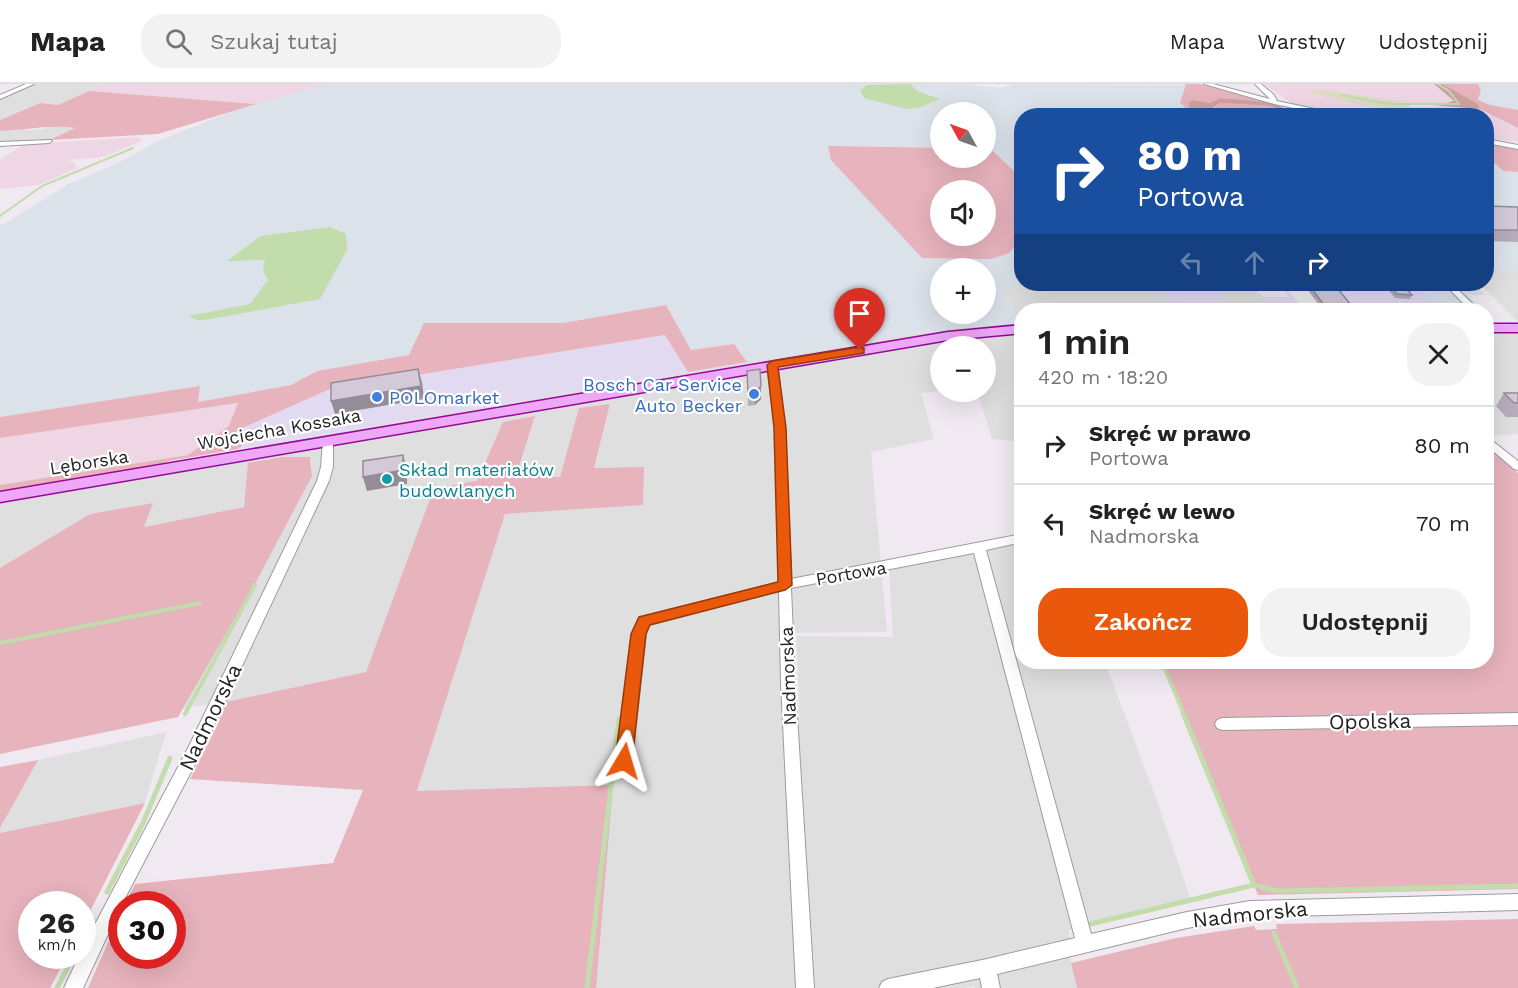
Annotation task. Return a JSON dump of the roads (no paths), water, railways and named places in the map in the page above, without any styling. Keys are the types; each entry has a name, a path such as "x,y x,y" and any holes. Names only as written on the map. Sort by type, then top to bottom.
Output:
{"main road":[{"path":"1494,327 1518,329"},
{"name":"Wojciecha Kossaka","path":"184,466 956,334 1014,330"},
{"name":"Lęborska","path":"0,496 184,466"}],"street":[{"path":"0,97 31,84"},
{"path":"1207,84 1304,108"},
{"path":"1258,84 1272,96 1274,102"},
{"path":"0,144 49,141"},
{"path":"1494,142 1518,147"},
{"path":"1455,291 1468,303"},
{"name":"Nadmorska","path":"772,365 780,428 788,683 805,988"},
{"name":"Nadmorska","path":"73,988 107,917 194,751 323,481 327,467 328,440"},
{"path":"1494,446 1518,467"},
{"name":"Portowa","path":"624,761 639,634 644,621 785,585 1014,540"},
{"path":"979,548 1085,944"},
{"name":"Opolska","path":"1222,724 1518,719"},
{"name":"Nadmorska","path":"888,988 987,968 1187,920 1250,909 1518,902"},
{"path":"987,968 991,988"}],"waterway":[{"path":"1341,95 1389,104 1459,104 1449,91 1438,84"},
{"path":"0,216 42,186 133,148"},
{"path":"185,714 255,585"},
{"path":"0,643 200,603"},
{"path":"1165,669 1184,714"},
{"path":"1183,713 1254,885"},
{"path":"587,988 619,719"},
{"path":"107,892 143,823 170,758"},
{"path":"1086,925 1254,885"},
{"path":"1254,885 1278,891 1518,886"},
{"path":"1274,933 1297,988"},
{"path":"57,988 67,969"}],"place":[{"name":"Bosch Car Service Auto Becker","path":"754,394"},
{"name":"POLOmarket","path":"377,397"},
{"name":"Skład materiałów budowlanych","path":"387,479"}]}
